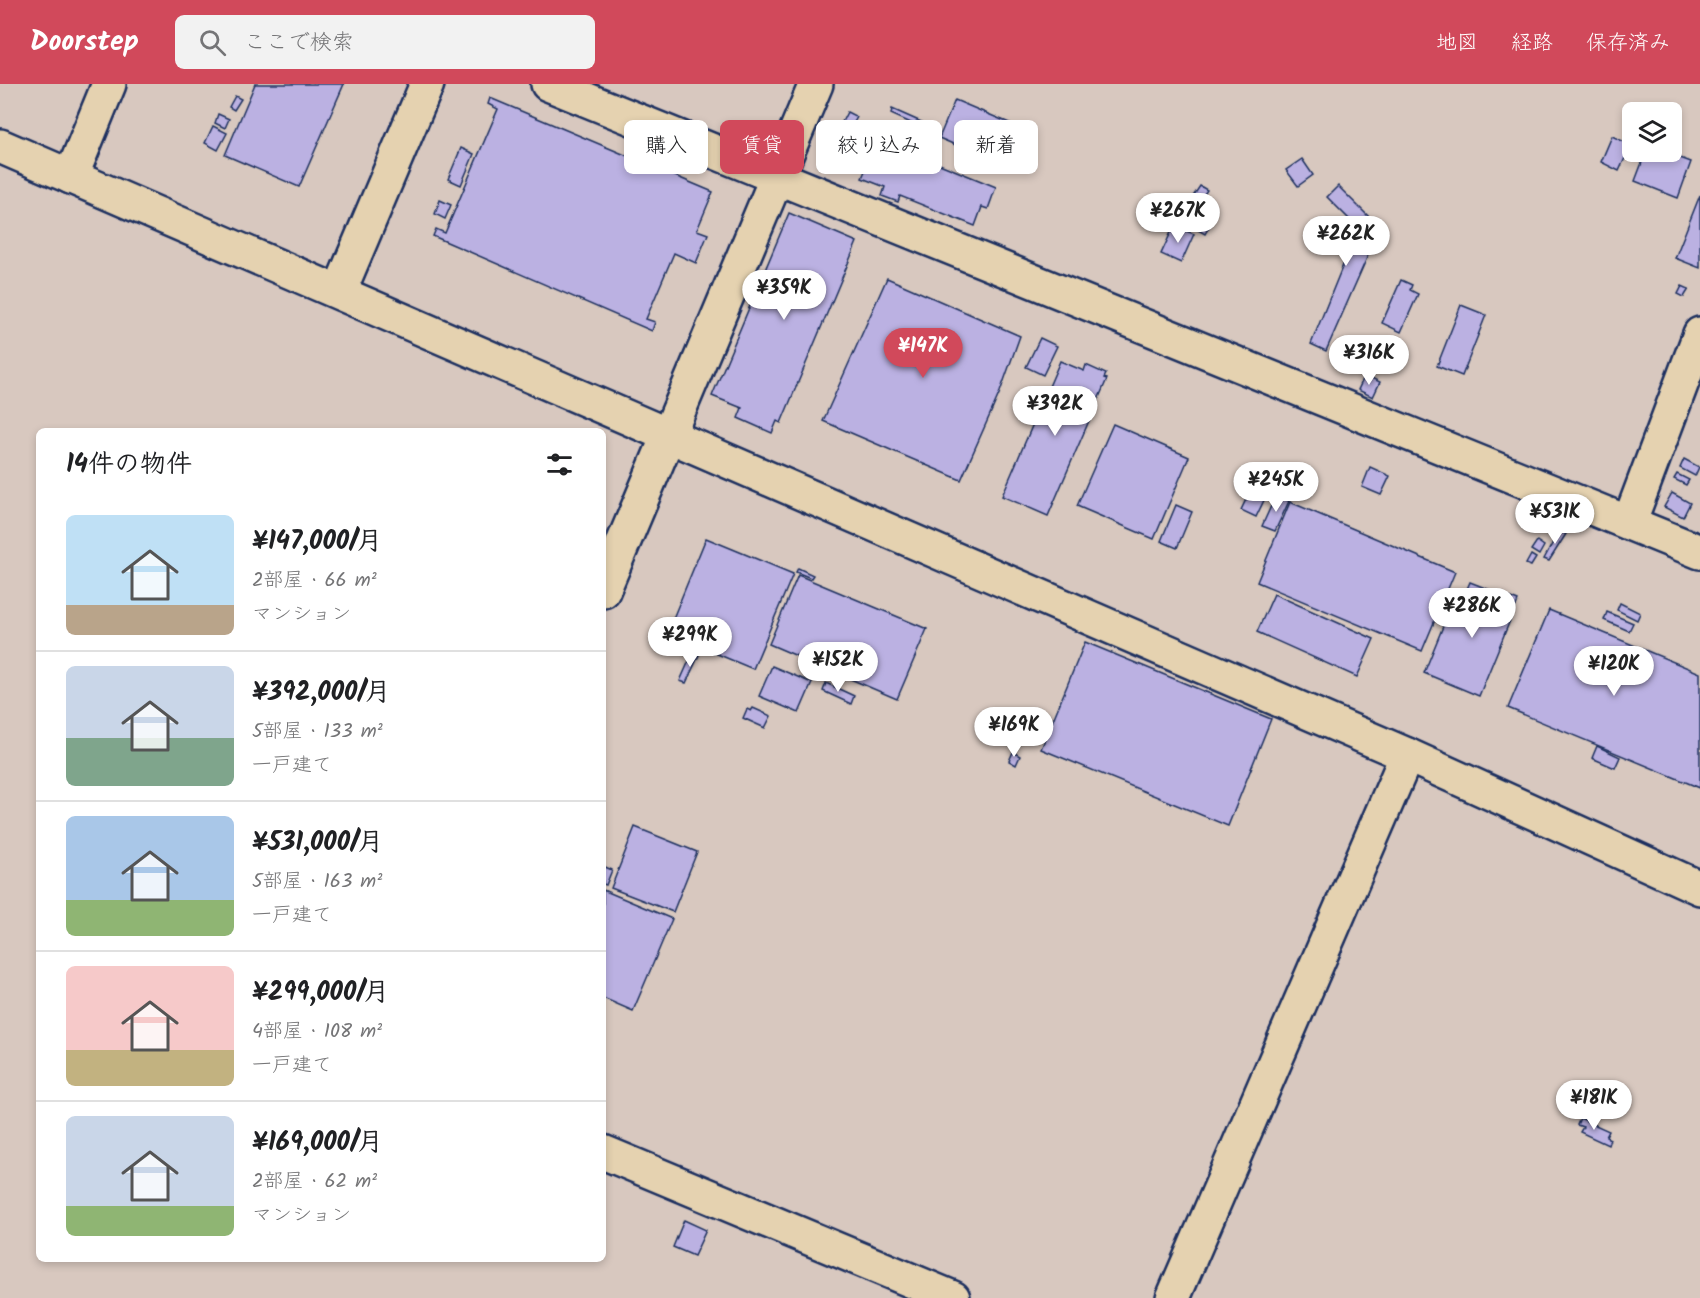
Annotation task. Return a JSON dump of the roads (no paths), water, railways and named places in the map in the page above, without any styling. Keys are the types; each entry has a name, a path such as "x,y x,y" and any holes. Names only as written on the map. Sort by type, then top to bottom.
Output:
{"lane":[{"path":"71,177 109,84"},
{"path":"339,292 427,84"},
{"path":"548,84 1700,552"},
{"path":"606,584 816,84"},
{"path":"0,146 1407,755 1700,888"},
{"path":"1629,523 1700,334"},
{"path":"1173,1298 1407,755"},
{"path":"606,1153 953,1298"}]}
